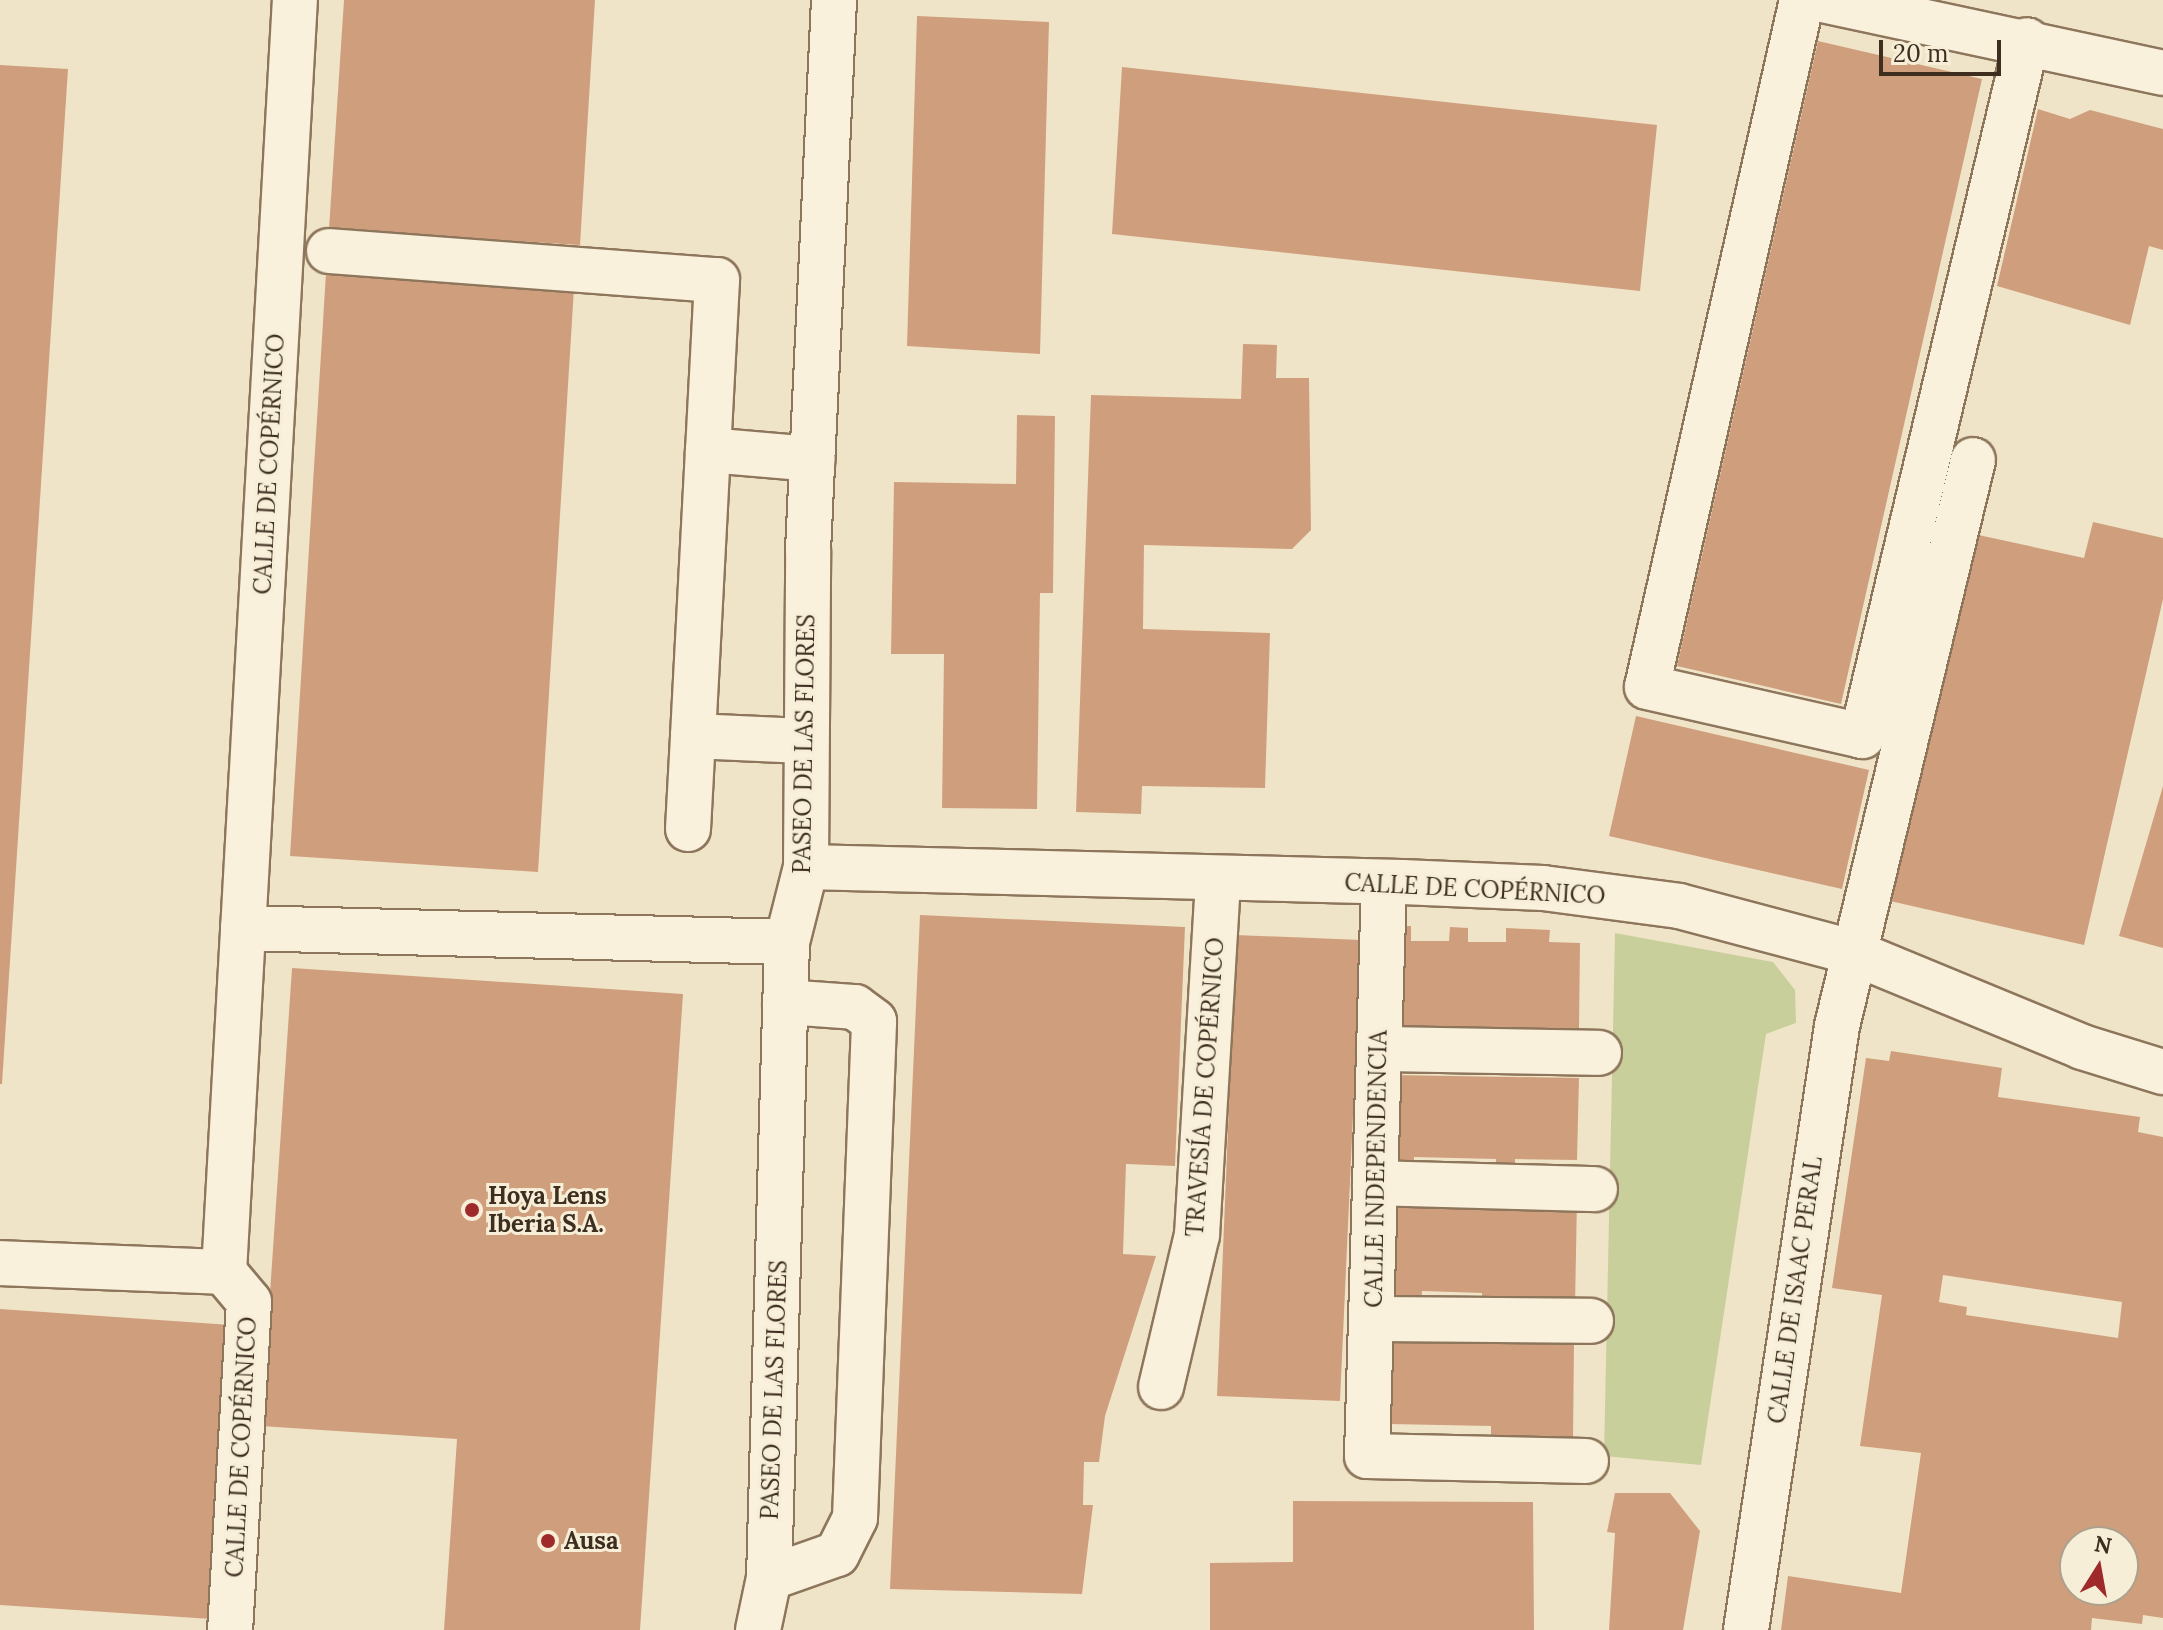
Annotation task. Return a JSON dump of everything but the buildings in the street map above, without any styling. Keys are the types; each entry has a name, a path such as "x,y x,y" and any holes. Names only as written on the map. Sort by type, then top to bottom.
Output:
{"street":[{"name":"CALLE DE COPÉRNICO","path":"230,1630 249,1302 224,1272 295,0"},
{"name":"PASEO DE LAS FLORES","path":"758,1630 769,1578 787,942 806,867 804,741 813,459 834,0"},
{"path":"1802,0 1647,687 1862,736 2027,40"},
{"path":"1823,0 2027,40 2163,73"},
{"path":"329,251 717,280 688,829"},
{"path":"708,450 813,459"},
{"name":"CALLE DE ISAAC PERAL","path":"1746,1630 1806,1210 1852,952 1887,839 1973,460"},
{"path":"693,736 804,741"},
{"name":"CALLE DE COPÉRNICO","path":"806,867 1543,888 1679,906 1852,952 2082,1047 2163,1072"},
{"name":"TRAVESÍA DE COPÉRNICO","path":"1161,1387 1197,1235 1218,879"},
{"name":"CALLE INDEPENDENCIA","path":"1384,882 1367,1456 1586,1461"},
{"path":"243,928 787,942"},
{"path":"769,1578 837,1554 855,1518 874,1021 855,1007 785,1002"},
{"path":"1379,1049 1599,1053"},
{"path":"1375,1183 1595,1189"},
{"path":"0,1263 224,1272"},
{"path":"1372,1319 1591,1321"}],"green space":[{"path":"1615,933 1773,962 1795,990 1796,1023 1766,1034 1701,1465 1604,1456"}],"place":[{"name":"Hoya Lens Iberia S.A.","path":"472,1210"},
{"name":"Ausa","path":"548,1541"}]}
